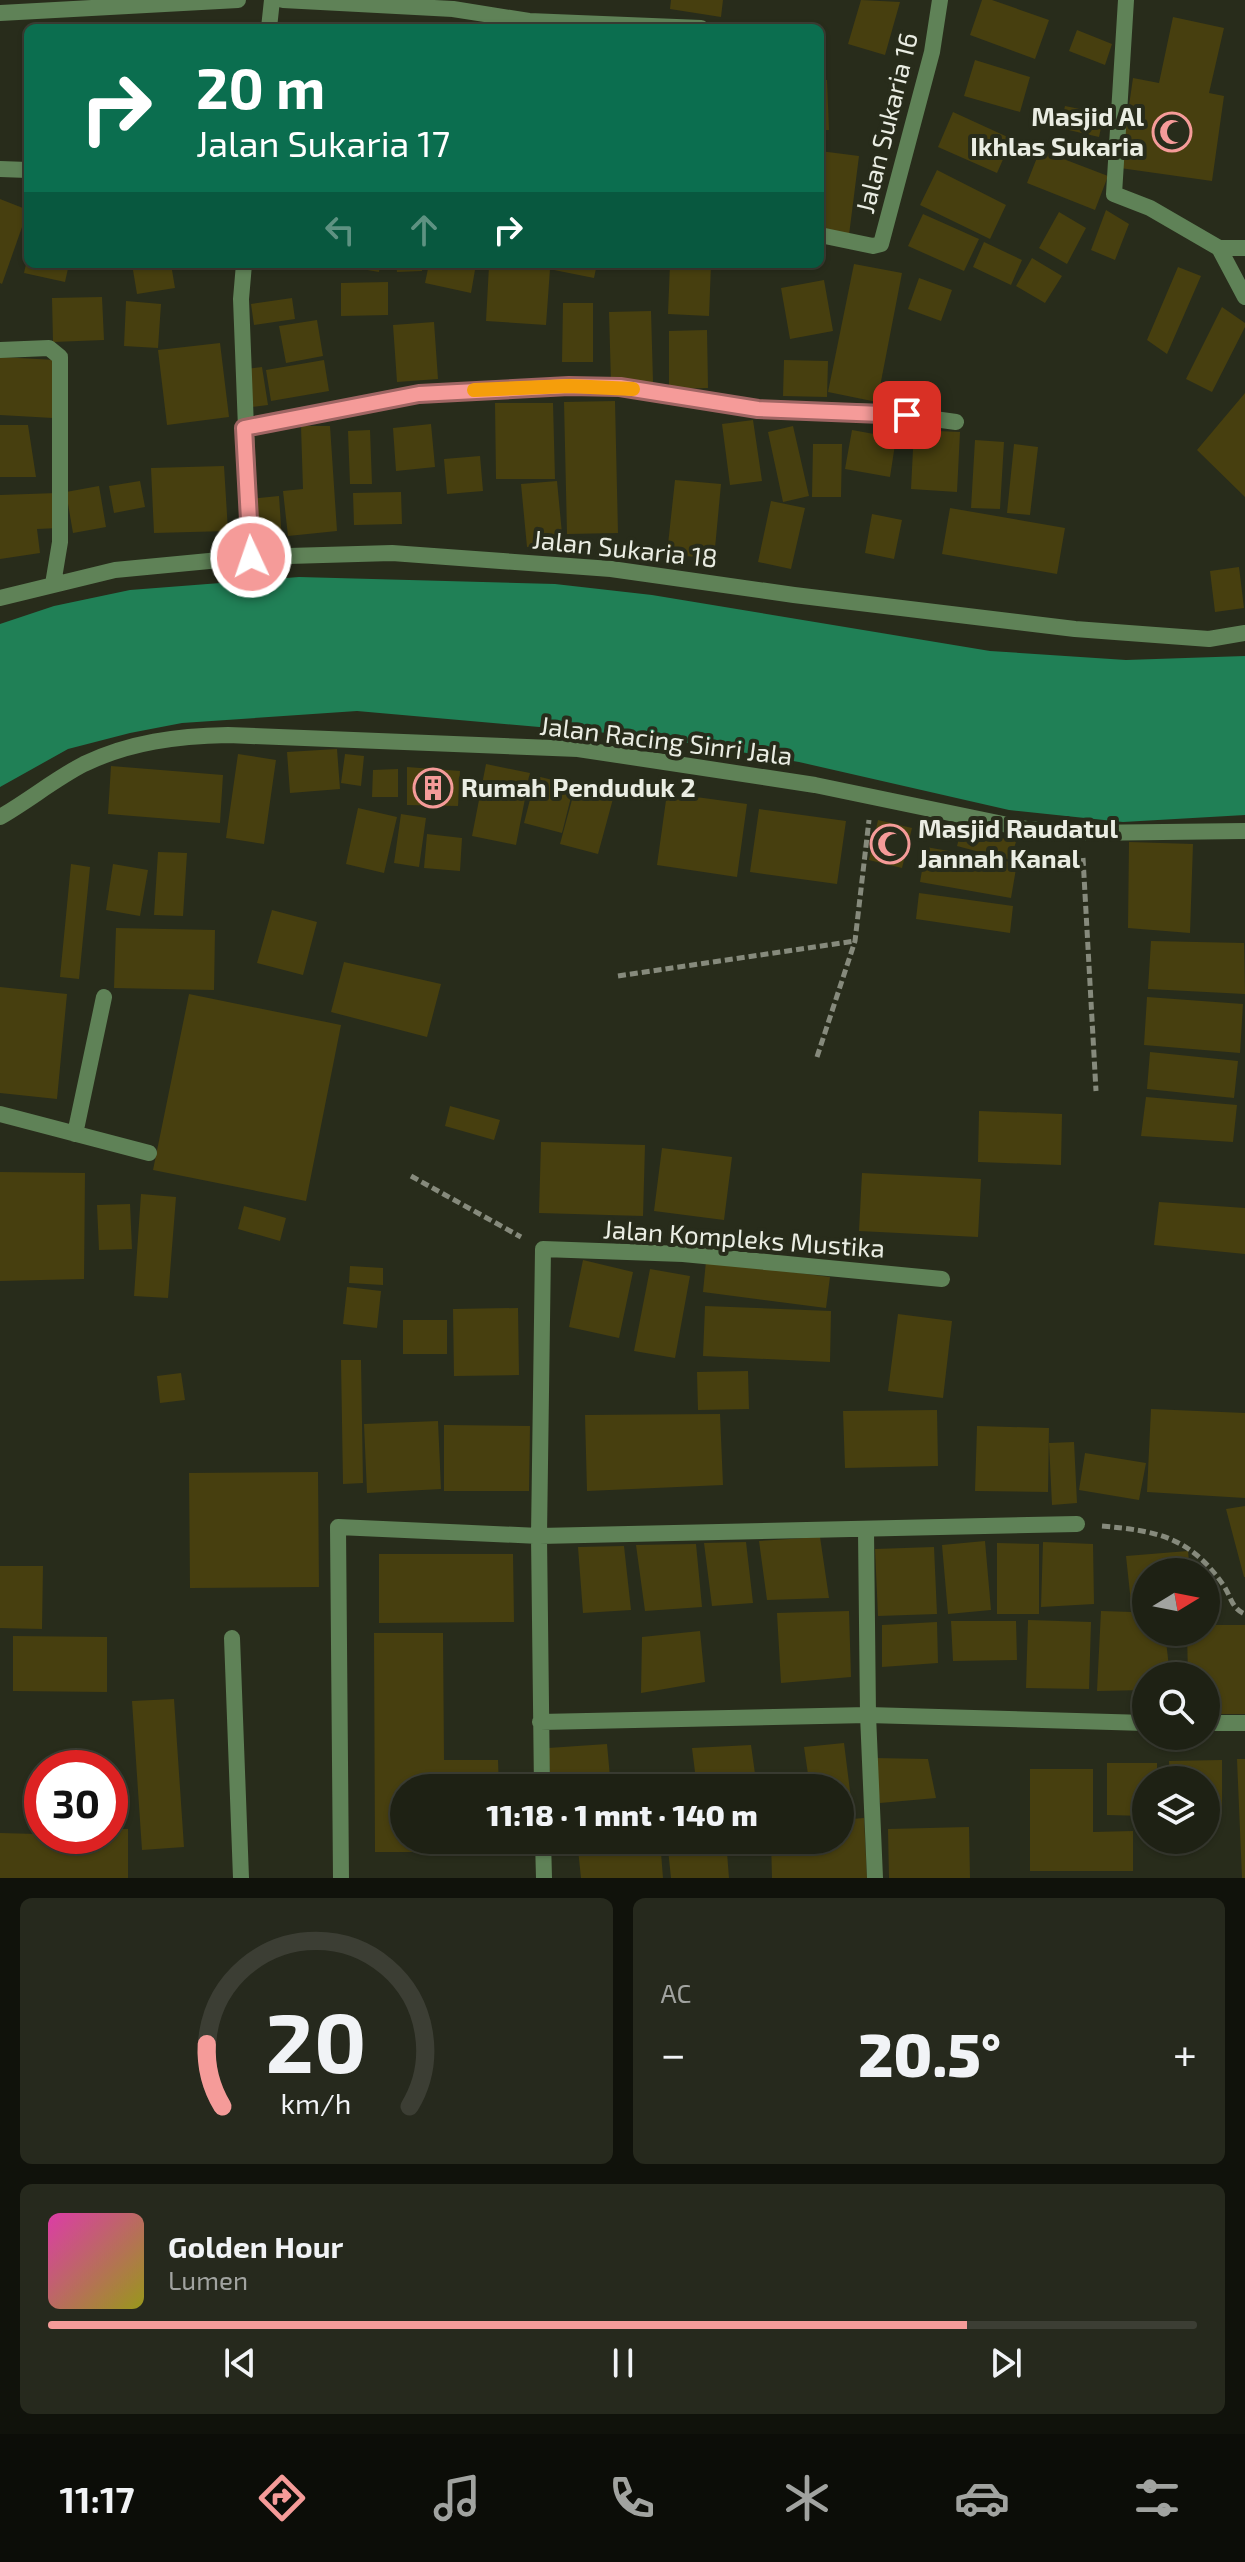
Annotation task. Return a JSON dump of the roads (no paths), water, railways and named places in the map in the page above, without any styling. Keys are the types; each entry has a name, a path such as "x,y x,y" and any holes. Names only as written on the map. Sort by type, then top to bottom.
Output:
{"street":[{"path":"0,13 238,0"},
{"path":"269,24 272,0"},
{"path":"283,0 453,9 529,21 603,24"},
{"name":"Jalan Sukaria 16","path":"824,236 873,246 881,244 932,52 940,0"},
{"path":"1126,0 1114,194 1150,208 1219,248 1245,248"},
{"path":"0,169 24,170"},
{"path":"1219,248 1245,297"},
{"path":"244,268 241,299 244,428 251,557"},
{"path":"0,350 49,348 60,357 61,529 53,584"},
{"path":"244,428 419,394 569,386 620,387 758,409 883,412 956,422"},
{"name":"Jalan Sukaria 18","path":"0,598 115,570 251,557 392,553 611,569 1075,629 1209,639 1245,633"},
{"name":"Jalan Racing Sinri Jala","path":"0,817 83,765 131,746 176,736 228,735 578,749 815,785 1027,829 1082,833 1245,831"},
{"path":"75,1134 104,997"},
{"path":"0,1114 149,1153"},
{"name":"Jalan Kompleks Mustika","path":"539,1536 543,1249 683,1254 942,1279"},
{"path":"341,1878 338,1527 539,1536 1077,1524"},
{"path":"866,1531 868,1715 875,1878"},
{"path":"539,1536 542,1774"},
{"path":"232,1638 241,1878"},
{"path":"540,1722 868,1715 1132,1723"},
{"path":"1220,1723 1245,1723"},
{"path":"543,1854 544,1878"}],"place":[{"name":"Masjid Al Ikhlas Sukaria","path":"1172,132"},
{"name":"Rumah Penduduk 2","path":"433,788"},
{"name":"Masjid Raudatul Jannah Kanal","path":"890,844"}]}
